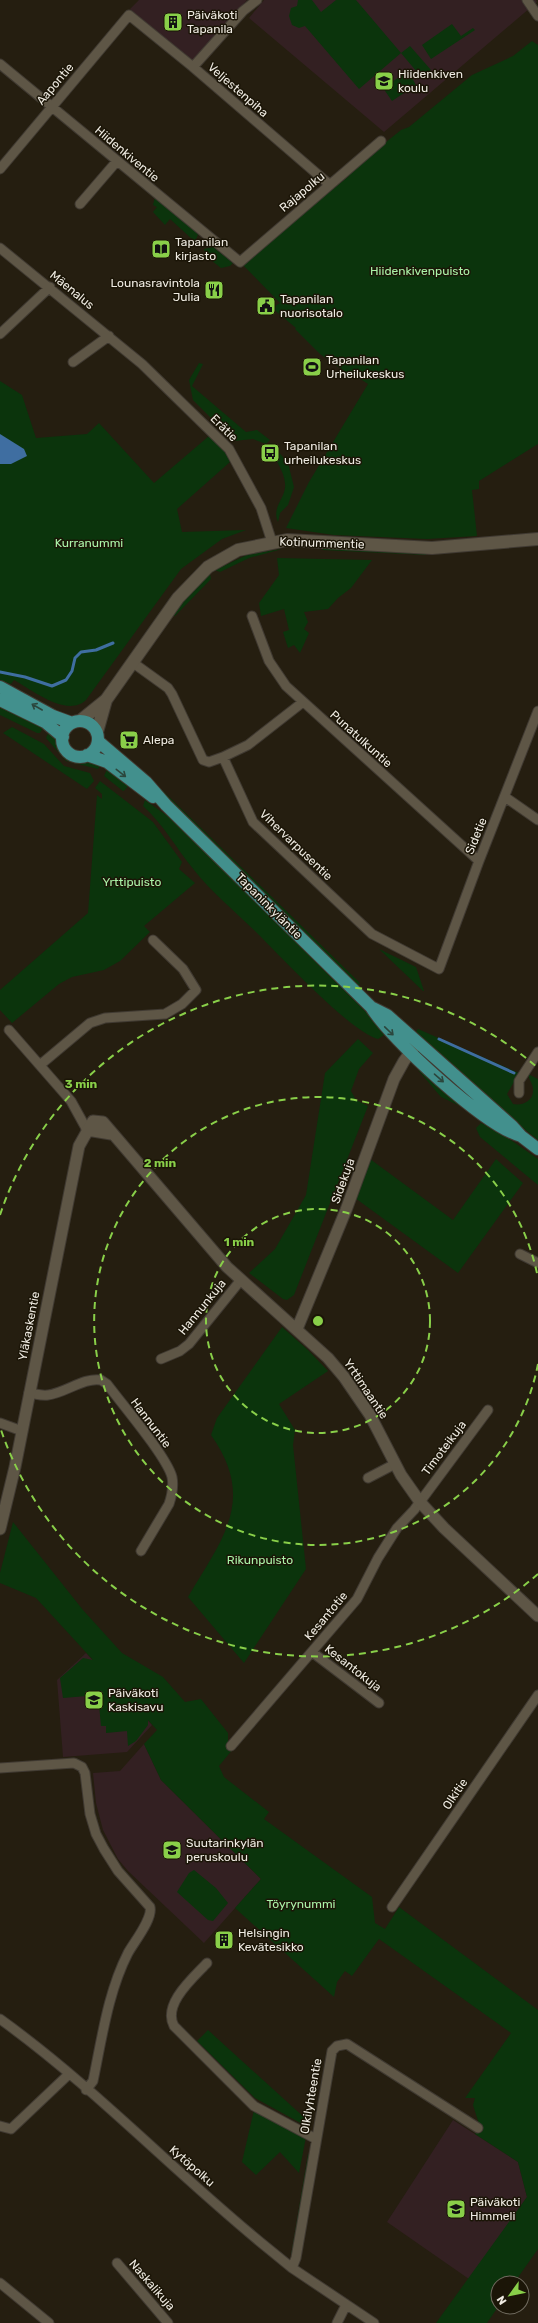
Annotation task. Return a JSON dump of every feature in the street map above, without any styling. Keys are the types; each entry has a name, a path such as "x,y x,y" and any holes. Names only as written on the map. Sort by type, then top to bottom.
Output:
{"main road":[{"name":"Kotinummentie","path":"76,722 106,700 178,598 197,576 219,560 238,550 287,540 432,548 538,539"},
{"path":"0,687 53,716 76,722 88,723 98,736 93,751 87,755 78,756 70,753 64,746 62,737 64,730 76,722"},
{"path":"0,700 44,722 62,737"},
{"name":"Kotinummentie","path":"98,736 106,700"},
{"name":"Tapaninkyläntie","path":"98,736 371,1007 386,1015 414,1048 512,1126 521,1136 538,1150"},
{"name":"Tapaninkyläntie","path":"87,755 107,762 140,788 166,805"}],"street":[{"path":"194,67 243,11 257,0"},
{"path":"527,0 538,16"},
{"name":"Veljestenpiha","path":"129,15 194,67 330,184"},
{"name":"Aapontie","path":"0,169 129,15"},
{"name":"Hiidenkiventie","path":"0,64 240,262"},
{"name":"Rajapolku","path":"240,262 381,141"},
{"path":"80,204 116,161"},
{"name":"Mäenalus","path":"0,248 50,287 128,352"},
{"path":"0,334 50,287"},
{"path":"73,362 109,336"},
{"name":"Erätie","path":"128,352 229,449 261,508 272,542"},
{"name":"Punatulkuntie","path":"252,616 269,661 286,686 479,862"},
{"path":"132,662 168,688 203,760 209,762 223,757 248,744 303,702"},
{"name":"Sidetie","path":"439,969 538,712"},
{"name":"Vihervarpusentie","path":"223,757 253,822 372,934 439,969"},
{"path":"505,797 538,820"},
{"path":"40,1066 90,1023 105,1018 165,1014 182,1004 196,990 183,969 153,940"},
{"path":"9,1030 71,1101 87,1130"},
{"name":"Sidekuja","path":"297,1329 346,1210 394,1079 414,1048"},
{"path":"519,1093 518,1081 538,1052"},
{"name":"Yrttimaantie","path":"87,1130 93,1121 103,1122 111,1134 240,1281 297,1329 328,1358 354,1390 377,1427 395,1464 420,1502 444,1528 538,1616"},
{"name":"Yläkaskentie","path":"0,1529 22,1431 79,1146 87,1130"},
{"path":"520,1254 538,1263"},
{"name":"Hannunkuja","path":"160,1359 180,1351 190,1344 240,1281"},
{"name":"Hannuntie","path":"29,1393 43,1396 54,1394 92,1380 101,1380 107,1384 165,1462 172,1477 172,1496 170,1504 141,1551"},
{"name":"Timoteikuja","path":"420,1502 488,1410"},
{"path":"0,1423 22,1431"},
{"path":"368,1478 395,1464"},
{"name":"Kesantotie","path":"231,1746 357,1599 378,1558 397,1528 420,1502"},
{"name":"Kesantokuja","path":"312,1652 379,1703"},
{"name":"Olkitie","path":"392,1907 538,1695"},
{"path":"0,1768 74,1763 82,1767 85,1773 87,1798 96,1834 118,1871 150,1907 149,1917 127,1954 110,2000 93,2081 86,2090"},
{"path":"207,1964 177,1995 171,2017 174,2026 254,2106 316,2139"},
{"name":"Kytöpolku","path":"0,2019 24,2036 292,2268 374,2323"},
{"name":"Olkilyhteentie","path":"292,2268 296,2258 332,2051 342,2044 347,2044 478,2128"},
{"path":"0,2126 11,2129 68,2075"},
{"name":"Naskalikuja","path":"117,2263 168,2323"},
{"path":"0,2283 48,2323"},
{"path":"337,2323 346,2305"}],"shaded area":[{"path":"139,0 247,0 193,62 130,9"},
{"name":"Hiidenkiven koulu","path":"264,0 536,0 537,2 384,132 249,18"},
{"name":"Päiväkoti Kaskisavu","path":"86,1653 152,1725 127,1752 63,1757 57,1680"},
{"name":"Suutarinkylän peruskoulu","path":"144,1744 161,1780 261,1879 204,1943 128,1871 118,1859 103,1830 96,1803 93,1773 120,1771"},
{"name":"Päiväkoti Himmeli","path":"453,2120 518,2162 527,2197 469,2279 387,2222"}],"green space":[{"path":"298,0 312,0 321,12 336,0 356,0 401,53 359,89 305,26 299,28 292,25 289,16 291,8 297,6"},
{"path":"452,24 461,36 473,28 475,30 431,59 422,45"},
{"name":"Hiidenkivenpuisto","path":"532,41 538,45 538,444 479,481 479,489 472,490 477,536 427,539 334,535 286,528 309,482 368,384 356,376 351,376 320,354 295,329 296,328 272,308 280,303 242,264 326,192 328,193 349,176 349,172 401,130 409,127 472,75 513,56"},
{"path":"410,46 431,70 422,78 401,53"},
{"path":"408,71 416,85 392,101 383,88"},
{"path":"155,197 198,234 195,243 190,242 192,239 170,219 165,225 153,212 157,207 153,205"},
{"path":"213,247 233,263 230,266 221,268 206,256 204,249"},
{"path":"199,363 203,364 192,386 246,432 257,430 270,440 266,444 253,439 234,441 193,400 189,380"},
{"name":"Kurranummi","path":"0,381 22,395 36,438 87,434 99,423 154,483 209,436 225,452 230,462 177,509 182,532 246,530 222,539 181,569 86,700 78,705 69,706 60,704 40,695 14,680 11,684 0,680"},
{"path":"271,443 288,463 294,487 288,505 280,513 278,522 276,511 284,493 285,483 281,469 268,447"},
{"path":"322,548 426,553 426,555 323,550"},
{"path":"282,549 249,558 220,572 215,570 249,554"},
{"path":"277,558 372,560 351,588 338,598 328,609 304,612 308,622 304,629 309,633 300,653 294,645 288,648 283,632 289,630 284,609 261,616 259,603 279,575"},
{"path":"210,574 211,579 175,616 173,615 182,602"},
{"path":"0,703 45,725 40,733 37,733 0,715"},
{"path":"12,727 44,744 64,766 90,773 94,781 87,789 3,733"},
{"path":"50,729 57,739 61,750 69,758 102,764 98,769 66,761 46,738"},
{"path":"108,767 128,786 125,790 123,791 104,776"},
{"name":"Yrttipuisto","path":"100,781 153,822 182,862 179,869 195,883 144,926 150,932 120,961 104,970 72,977 59,984 12,1023 0,1010 0,990 88,913 97,795 102,799 102,794 95,788"},
{"path":"158,786 360,983 358,986 156,788"},
{"path":"145,800 173,820 387,1033 378,1039 366,1034 335,1009 299,976 201,878 164,829 143,806"},
{"path":"379,949 416,967 424,991 423,991"},
{"path":"418,1029 519,1073 507,1094 513,1104 527,1102 532,1097 533,1087 528,1074 538,1079 538,1140 489,1101 414,1035"},
{"path":"358,1039 373,1053 359,1069 351,1091 356,1100 368,1106 294,1295 287,1300 283,1299 249,1273 275,1249 306,1195 325,1073"},
{"path":"418,1070 427,1075 460,1106 441,1097"},
{"path":"481,1123 498,1131 538,1159 538,1185 480,1137 476,1128"},
{"path":"370,1159 453,1220 496,1159 523,1183 458,1273 355,1198"},
{"name":"Rikunpuisto","path":"282,1327 308,1350 328,1371 279,1404 295,1430 293,1445 306,1569 244,1663 188,1597 222,1537 230,1519 233,1500 232,1480 225,1458 211,1435 217,1418"},
{"name":"Töyrynummi","path":"13,1522 83,1610 122,1653 163,1677 185,1702 201,1699 228,1733 228,1745 233,1749 219,1766 224,1777 269,1812 264,1819 372,1897 375,1923 385,1929 399,1907 538,2010 538,2249 520,2275 490,2275 490,2315 492,2315 487,2323 436,2323 527,2197 518,2162 475,2134 480,2127 473,2105 475,2098 465,2098 511,2033 379,1939 352,1976 345,1971 337,1982 334,1997 235,1908 261,1879 161,1780 144,1744 157,1730 148,1720 148,1725 136,1741 128,1746 127,1731 106,1733 106,1726 101,1726 99,1705 88,1706 87,1696 63,1698 60,1678 83,1658 93,1660 36,1598 0,1583 0,1573"},
{"path":"194,1870 216,1888 228,1903 213,1921 208,1920 177,1892 189,1873"},
{"path":"208,2030 307,2120 306,2126 255,2098 197,2041"},
{"path":"254,2110 306,2137 299,2173 280,2152 256,2175 242,2162"},
{"path":"308,2154 311,2155 294,2252 291,2255"}],"water":[{"path":"0,434 24,449 27,456 11,464 0,464"}],"waterway":[{"path":"0,672 25,677 52,686 66,680 72,671 75,658 81,652 96,650 113,643"},
{"path":"439,1039 514,1073"}],"place":[{"name":"Päiväkoti Tapanila","path":"173,22"},
{"name":"Hiidenkiven koulu","path":"384,81"},
{"name":"Tapanilan kirjasto","path":"161,249"},
{"name":"Lounasravintola Julia","path":"214,290"},
{"name":"Tapanilan nuorisotalo","path":"266,306"},
{"name":"Tapanilan Urheilukeskus","path":"312,367"},
{"name":"Tapanilan urheilukeskus","path":"270,453"},
{"name":"Alepa","path":"129,740"},
{"name":"Päiväkoti Kaskisavu","path":"94,1700"},
{"name":"Suutarinkylän peruskoulu","path":"172,1850"},
{"name":"Helsingin Kevätesikko","path":"224,1940"},
{"name":"Päiväkoti Himmeli","path":"456,2209"}]}
